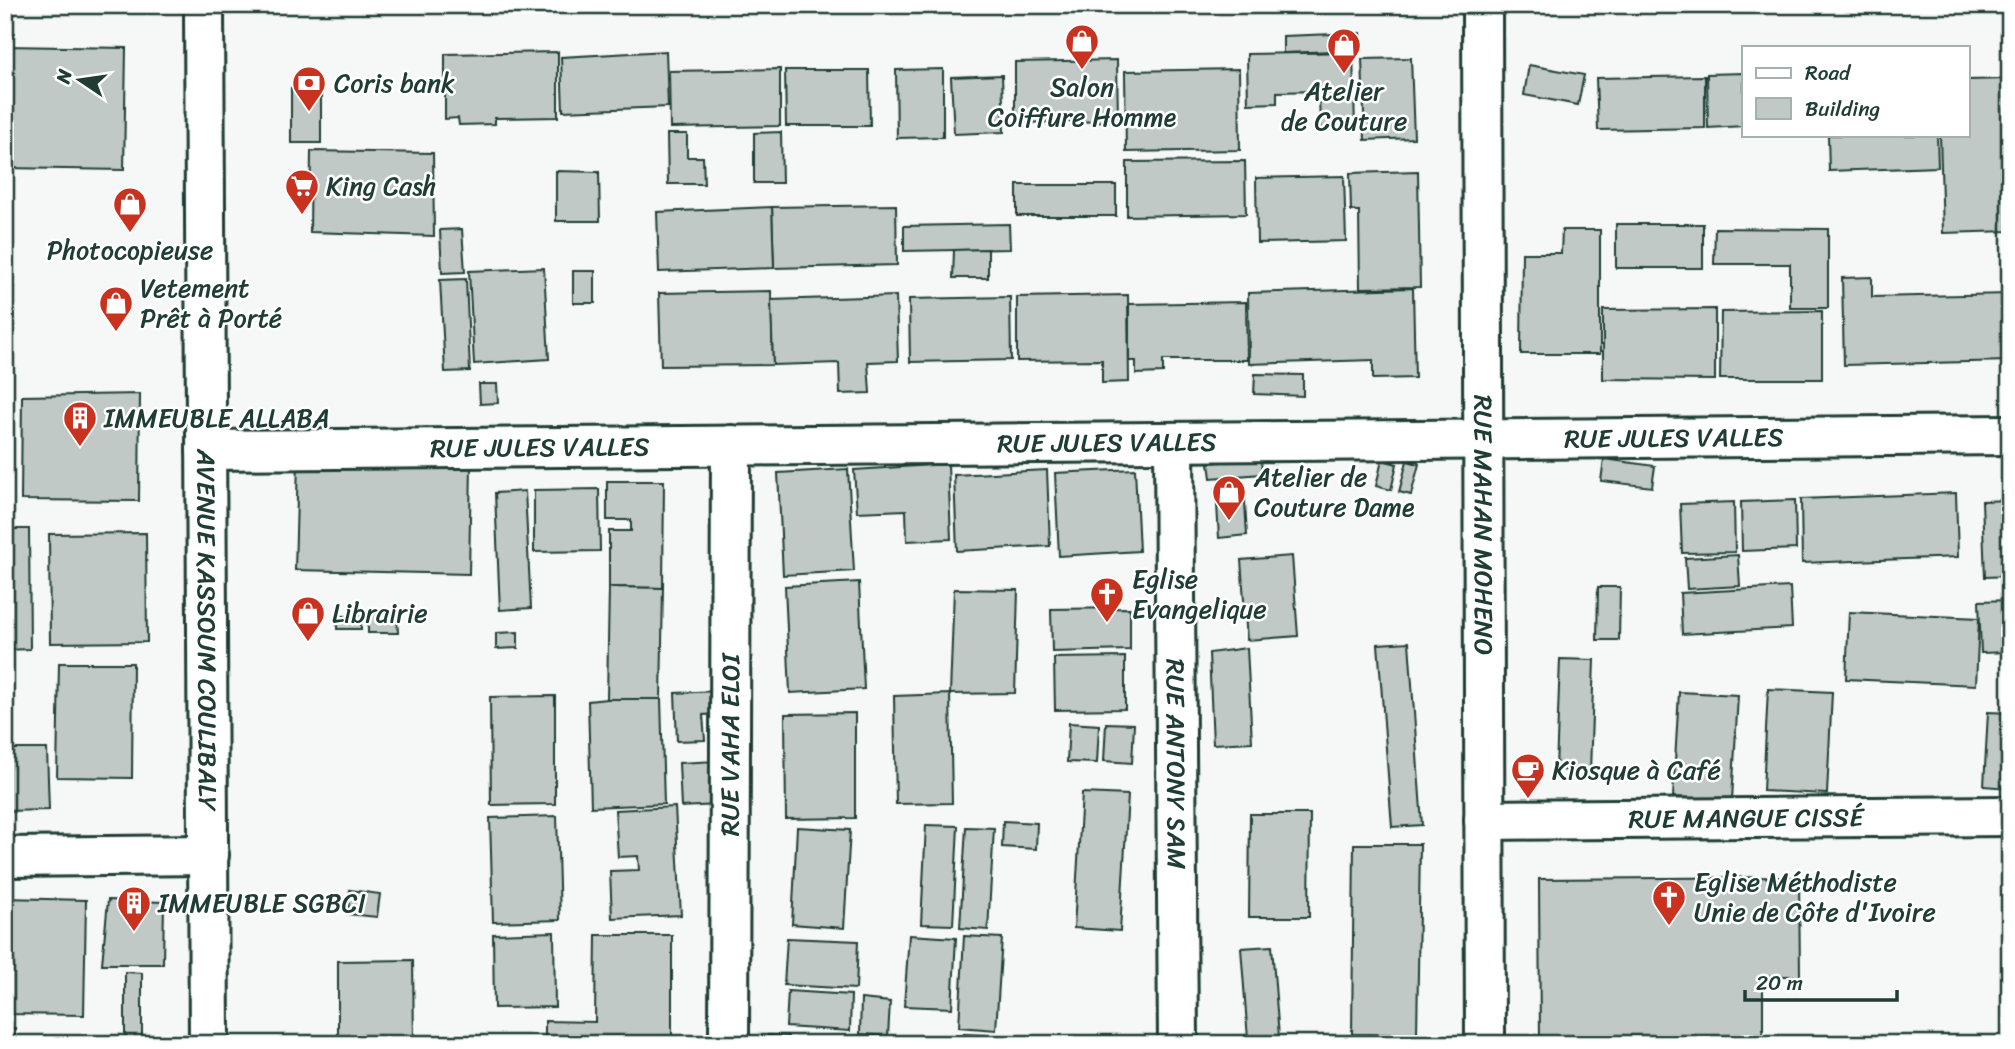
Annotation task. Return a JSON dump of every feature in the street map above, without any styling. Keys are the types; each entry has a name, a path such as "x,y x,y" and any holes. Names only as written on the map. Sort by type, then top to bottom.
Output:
{"street":[{"name":"AVENUE KASSOUM COULIBALY","path":"204,5 209,1044"},
{"name":"RUE MAHAN MOHENO","path":"1482,5 1485,1044"},
{"name":"RUE JULES VALLES","path":"206,450 2010,435"},
{"name":"RUE ANTONY SAM","path":"1174,442 1178,1044"},
{"name":"RUE VAHA ELOI","path":"729,1044 731,445"},
{"name":"RUE MANGUE CISSÉ","path":"1484,820 2010,816"},
{"path":"5,857 209,855"}],"building":[{"path":"1361,33 1362,50 1283,53 1283,36"},
{"path":"5,46 126,48 124,170 5,168"},
{"path":"666,51 668,107 563,111 561,57"},
{"path":"558,52 558,117 495,118 495,124 459,125 458,118 445,119 445,54"},
{"path":"1353,52 1355,129 1320,129 1319,91 1277,92 1277,103 1248,104 1247,54"},
{"path":"1411,58 1414,138 1365,140 1362,59"},
{"path":"1117,60 1118,121 1015,123 1015,62"},
{"path":"1529,65 1584,75 1578,105 1524,95"},
{"path":"780,69 780,126 670,128 669,71"},
{"path":"943,69 943,137 897,138 896,70"},
{"path":"1239,69 1240,150 1126,152 1125,71"},
{"path":"785,70 869,70 870,126 786,126"},
{"path":"1742,73 1742,126 1708,128 1707,74"},
{"path":"1002,75 1004,132 954,134 951,77"},
{"path":"1705,76 1705,128 1598,130 1596,78"},
{"path":"2010,79 2010,231 1943,233 1940,136 1969,136 1969,80"},
{"path":"321,87 321,143 291,143 291,88"},
{"path":"781,132 782,183 754,183 754,133"},
{"path":"667,134 687,134 687,157 703,157 704,184 668,184"},
{"path":"1828,136 1937,136 1938,167 1829,171"},
{"path":"311,151 433,153 434,236 310,232"},
{"path":"1245,161 1246,214 1127,216 1127,162"},
{"path":"556,171 599,172 600,221 556,221"},
{"path":"1418,171 1420,287 1360,288 1359,211 1351,211 1350,173"},
{"path":"1344,176 1346,241 1257,243 1256,178"},
{"path":"1017,185 1116,185 1116,216 1017,216"},
{"path":"896,205 897,265 774,268 772,207"},
{"path":"772,207 774,268 659,272 657,212"},
{"path":"1009,224 1010,249 904,251 904,226"},
{"path":"1616,224 1703,224 1703,268 1616,268"},
{"path":"1715,228 1828,229 1828,308 1790,308 1790,264 1714,264"},
{"path":"462,229 465,272 442,273 440,230"},
{"path":"1562,230 1600,230 1600,354 1521,354 1522,253 1561,253"},
{"path":"988,249 988,278 953,278 954,250"},
{"path":"544,268 549,359 474,364 469,271"},
{"path":"573,271 595,271 595,303 573,303"},
{"path":"1872,277 1872,297 2010,294 2010,361 1844,365 1842,278"},
{"path":"466,279 470,371 445,372 440,280"},
{"path":"1413,288 1415,378 1373,379 1373,360 1249,364 1248,293"},
{"path":"771,291 773,365 661,366 659,293"},
{"path":"1128,295 1129,382 1102,383 1102,360 1017,361 1017,297"},
{"path":"896,296 898,361 868,362 870,393 840,394 839,363 773,365 771,300"},
{"path":"1010,297 1011,360 910,362 909,299"},
{"path":"1246,302 1247,360 1163,360 1163,373 1136,374 1136,361 1129,361 1129,304"},
{"path":"1715,309 1715,380 1603,379 1603,310"},
{"path":"1822,311 1822,379 1720,379 1721,312"},
{"path":"1255,374 1303,375 1303,396 1254,394"},
{"path":"479,384 497,384 498,403 480,404"},
{"name":"IMMEUBLE ALLABA","path":"140,394 139,501 21,500 22,396"},
{"path":"1261,459 1262,474 1211,478 1209,463"},
{"path":"1604,459 1655,466 1652,487 1601,481"},
{"path":"1382,460 1397,464 1391,490 1376,486"},
{"path":"298,461 471,464 469,574 295,570"},
{"path":"1407,461 1419,464 1411,495 1399,492"},
{"path":"948,464 951,539 907,541 906,510 857,512 854,470"},
{"path":"848,469 854,571 783,575 778,473"},
{"path":"1135,469 1139,551 1059,556 1055,473"},
{"path":"1047,470 1050,546 957,551 954,475"},
{"path":"607,481 664,481 663,588 609,587 609,531 631,531 631,520 607,520"},
{"path":"1244,486 1247,535 1219,538 1216,488"},
{"path":"599,489 600,551 534,552 534,490"},
{"path":"525,491 531,608 500,610 495,493"},
{"path":"1956,493 1958,557 1802,563 1801,499"},
{"path":"1795,500 1796,549 1742,551 1741,502"},
{"path":"2010,500 2010,576 1985,577 1982,501"},
{"path":"1734,502 1735,552 1682,553 1680,504"},
{"path":"5,529 29,529 30,649 5,650"},
{"path":"146,533 147,642 50,643 49,534"},
{"path":"1738,555 1740,586 1687,589 1685,558"},
{"path":"1292,556 1298,636 1247,640 1241,560"},
{"path":"859,582 864,689 790,693 785,586"},
{"path":"609,587 663,588 661,699 607,699"},
{"path":"1598,587 1620,587 1619,640 1597,640"},
{"path":"1790,587 1792,628 1682,634 1680,593"},
{"path":"954,589 1018,590 1015,693 950,694"},
{"path":"2010,600 2010,652 1981,653 1979,601"},
{"path":"1130,608 1130,650 1052,652 1051,609"},
{"path":"1849,612 1979,618 1976,685 1846,679"},
{"path":"368,614 397,614 398,633 368,633"},
{"path":"337,616 361,616 361,629 337,629"},
{"path":"518,632 518,648 496,649 496,633"},
{"path":"1409,642 1422,825 1392,827 1378,644"},
{"path":"1247,648 1252,742 1213,744 1209,653"},
{"path":"1125,657 1125,709 1055,710 1054,658"},
{"path":"1560,659 1594,660 1590,771 1556,770"},
{"path":"59,663 133,663 132,778 57,777"},
{"path":"1768,689 1832,692 1827,794 1763,791"},
{"path":"717,691 718,714 703,715 705,740 677,741 675,693"},
{"path":"1679,692 1738,695 1732,800 1673,797"},
{"path":"950,694 952,803 896,804 894,696"},
{"path":"555,696 555,804 491,805 490,697"},
{"path":"661,699 664,804 591,807 588,701"},
{"path":"1988,712 2010,713 2010,788 1984,786"},
{"path":"855,713 855,818 786,819 785,714"},
{"path":"1069,723 1099,725 1097,763 1067,762"},
{"path":"1106,723 1134,724 1132,763 1104,761"},
{"path":"5,749 47,749 49,810 5,811"},
{"path":"716,761 718,805 681,807 679,763"},
{"path":"1082,793 1128,795 1120,931 1074,928"},
{"path":"675,807 681,915 612,918 610,871 639,870 638,856 618,857 615,810"},
{"path":"1250,814 1310,814 1309,917 1249,917"},
{"path":"557,816 560,920 493,922 490,818"},
{"path":"1003,821 1037,823 1036,849 1002,847"},
{"path":"926,825 958,826 953,925 921,924"},
{"path":"797,827 850,830 844,928 792,924"},
{"path":"966,827 994,828 988,930 960,928"},
{"path":"1354,844 1420,844 1417,1035 1352,1034"},
{"name":"Eglise Méthodiste Unie de Côte d'Ivoire","path":"1799,877 1800,976 1763,976 1763,1044 1540,1044 1539,879"},
{"path":"350,890 380,894 377,917 348,914"},
{"path":"5,898 86,900 84,1015 5,1014"},
{"name":"IMMEUBLE SGBCI","path":"108,900 164,902 163,964 102,964"},
{"path":"554,932 555,1007 494,1008 493,934"},
{"path":"596,935 672,935 672,1044 545,1044 545,1021 595,1022"},
{"path":"909,935 956,938 952,1008 904,1006"},
{"path":"964,936 1002,938 996,1030 959,1027"},
{"path":"787,938 858,941 856,989 784,985"},
{"path":"1272,946 1279,1037 1248,1039 1241,948"},
{"path":"413,960 414,1044 338,1044 338,961"},
{"path":"125,972 142,973 142,1044 125,1044"},
{"path":"788,991 851,995 850,1031 786,1027"},
{"path":"861,999 890,1002 888,1036 860,1034"},
{"path":"5,1028 15,1028 15,1044 5,1044"},
{"path":"963,1034 1017,1037 1016,1044 962,1044"},
{"path":"768,1035 788,1036 787,1044 768,1044"},
{"path":"796,1038 843,1039 843,1044 796,1044"}],"place":[{"name":"Salon Coiffure Homme","path":"1082,71"},
{"name":"Atelier de Couture","path":"1344,75"},
{"name":"Coris bank","path":"309,113"},
{"name":"King Cash","path":"302,216"},
{"name":"Photocopieuse","path":"130,234"},
{"name":"Vetement Prêt à Porté","path":"116,333"},
{"name":"IMMEUBLE ALLABA","path":"80,448"},
{"name":"Atelier de Couture Dame","path":"1229,522"},
{"name":"Eglise Evangelique","path":"1107,624"},
{"name":"Librairie","path":"308,643"},
{"name":"Kiosque à Café","path":"1528,800"},
{"name":"Eglise Méthodiste Unie de Côte d'Ivoire","path":"1669,927"},
{"name":"IMMEUBLE SGBCI","path":"134,933"}]}
